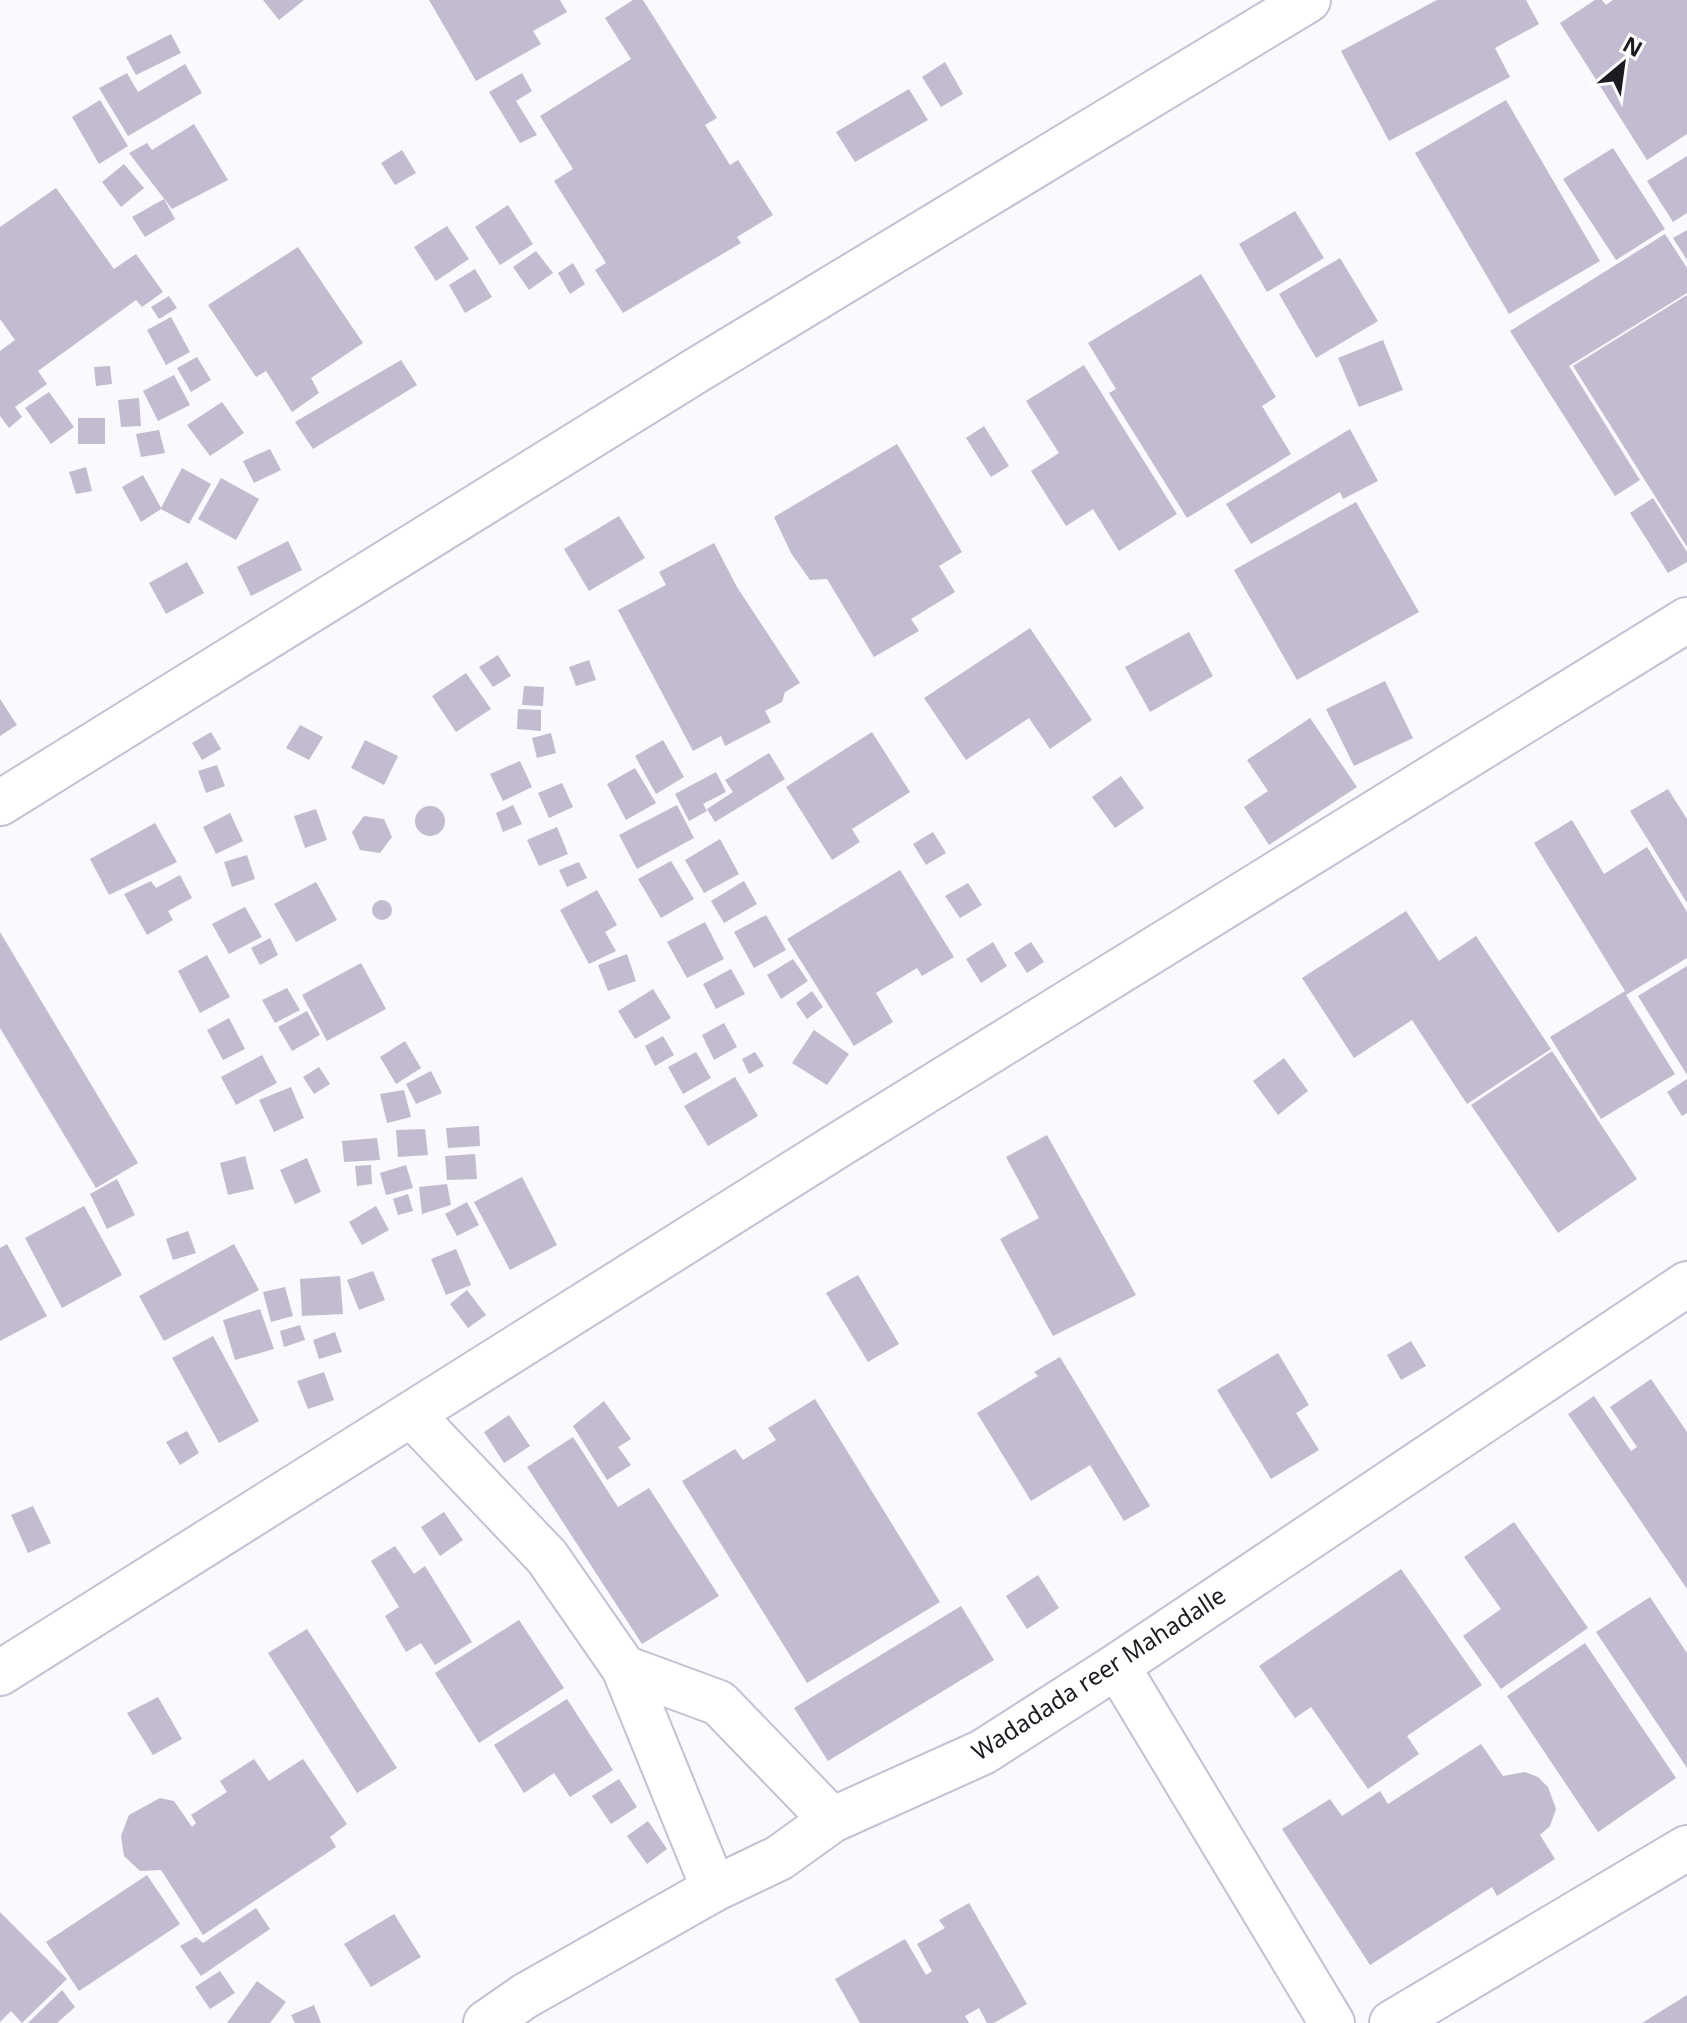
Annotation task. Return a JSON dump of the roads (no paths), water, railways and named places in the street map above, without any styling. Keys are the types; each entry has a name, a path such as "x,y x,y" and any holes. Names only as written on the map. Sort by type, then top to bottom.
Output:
{"street":[{"path":"0,803 697,370 1308,0"},
{"path":"0,1673 1687,620"},
{"name":"Wadadada reer Mahadalle","path":"486,2023 525,1996 714,1889 779,1858 832,1820 983,1752 1117,1666 1687,1284"},
{"path":"411,1414 547,1557 624,1668 714,1889"},
{"path":"1117,1666 1332,2023"},
{"path":"624,1668 719,1703 832,1820"},
{"path":"1392,2023 1687,1848"}]}
